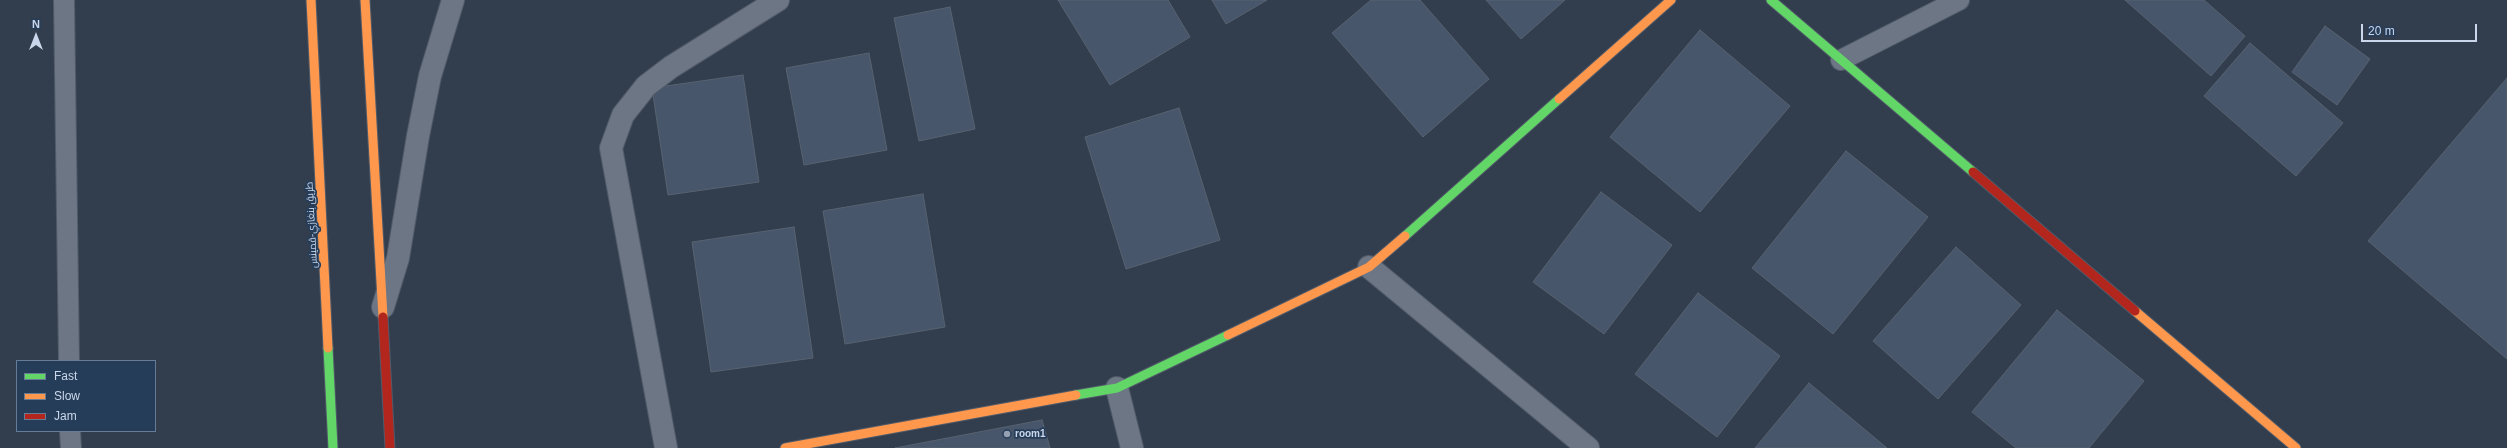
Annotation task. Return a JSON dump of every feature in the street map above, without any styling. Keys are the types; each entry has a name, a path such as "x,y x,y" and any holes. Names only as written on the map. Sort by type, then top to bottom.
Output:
{"street":[{"name":"طريق بنغازي-قمينس","path":"311,0 334,448"},
{"path":"365,0 381,314 390,448"},
{"path":"381,314 398,258 418,136 430,76 453,0"},
{"path":"666,448 611,148 623,115 646,86 671,66 778,0"},
{"path":"785,448 1117,388 1370,267 1671,0"},
{"path":"1771,0 2296,448"},
{"path":"1370,267 1588,448"},
{"path":"1117,388 1132,448"}],"lane":[{"path":"64,0 69,360"},
{"path":"1841,60 1959,0"},
{"path":"70,432 71,448"}],"building":[{"path":"1058,0 1168,0 1190,37 1110,85"},
{"path":"1212,0 1267,0 1226,24"},
{"path":"1371,0 1420,0 1489,79 1423,137 1332,33"},
{"path":"1486,0 1565,0 1521,39"},
{"path":"2125,0 2204,0 2245,36 2211,76"},
{"path":"950,7 975,129 919,141 894,18"},
{"path":"2325,26 2370,59 2337,105 2292,72"},
{"path":"1700,30 1790,106 1700,212 1610,137"},
{"path":"2250,43 2343,123 2296,176 2204,96"},
{"path":"869,53 887,150 804,165 786,68"},
{"path":"743,75 759,182 668,195 652,88"},
{"path":"2507,78 2507,359 2368,241"},
{"path":"1179,108 1220,240 1126,269 1085,137"},
{"path":"1846,151 1928,217 1833,334 1752,268"},
{"path":"1601,192 1672,245 1604,334 1533,282"},
{"path":"923,194 945,327 845,344 823,211"},
{"path":"794,227 813,358 711,372 692,242"},
{"path":"1956,247 2021,305 1938,399 1873,341"},
{"path":"1698,293 1780,356 1717,437 1635,374"},
{"path":"2057,310 2144,381 2089,448 2016,448 1972,412"},
{"path":"1809,383 1887,448 1755,448"},
{"name":"room1","path":"1042,420 1050,448 895,448"}],"traffic: fast":[{"path":"1771,0 1973,172"},
{"path":"1405,236 1559,99"},
{"path":"1076,395 1117,388 1228,335"},
{"path":"328,348 333,448"}],"traffic: slow":[{"path":"311,0 328,348"},
{"path":"365,0 383,317"},
{"path":"1559,99 1671,0"},
{"path":"1228,335 1369,267 1405,236"},
{"path":"2135,311 2296,448"},
{"path":"785,448 1076,395"}],"traffic: jam":[{"path":"1973,172 2135,311"},
{"path":"383,317 390,448"}],"place":[{"name":"room1","path":"1007,434"}]}
